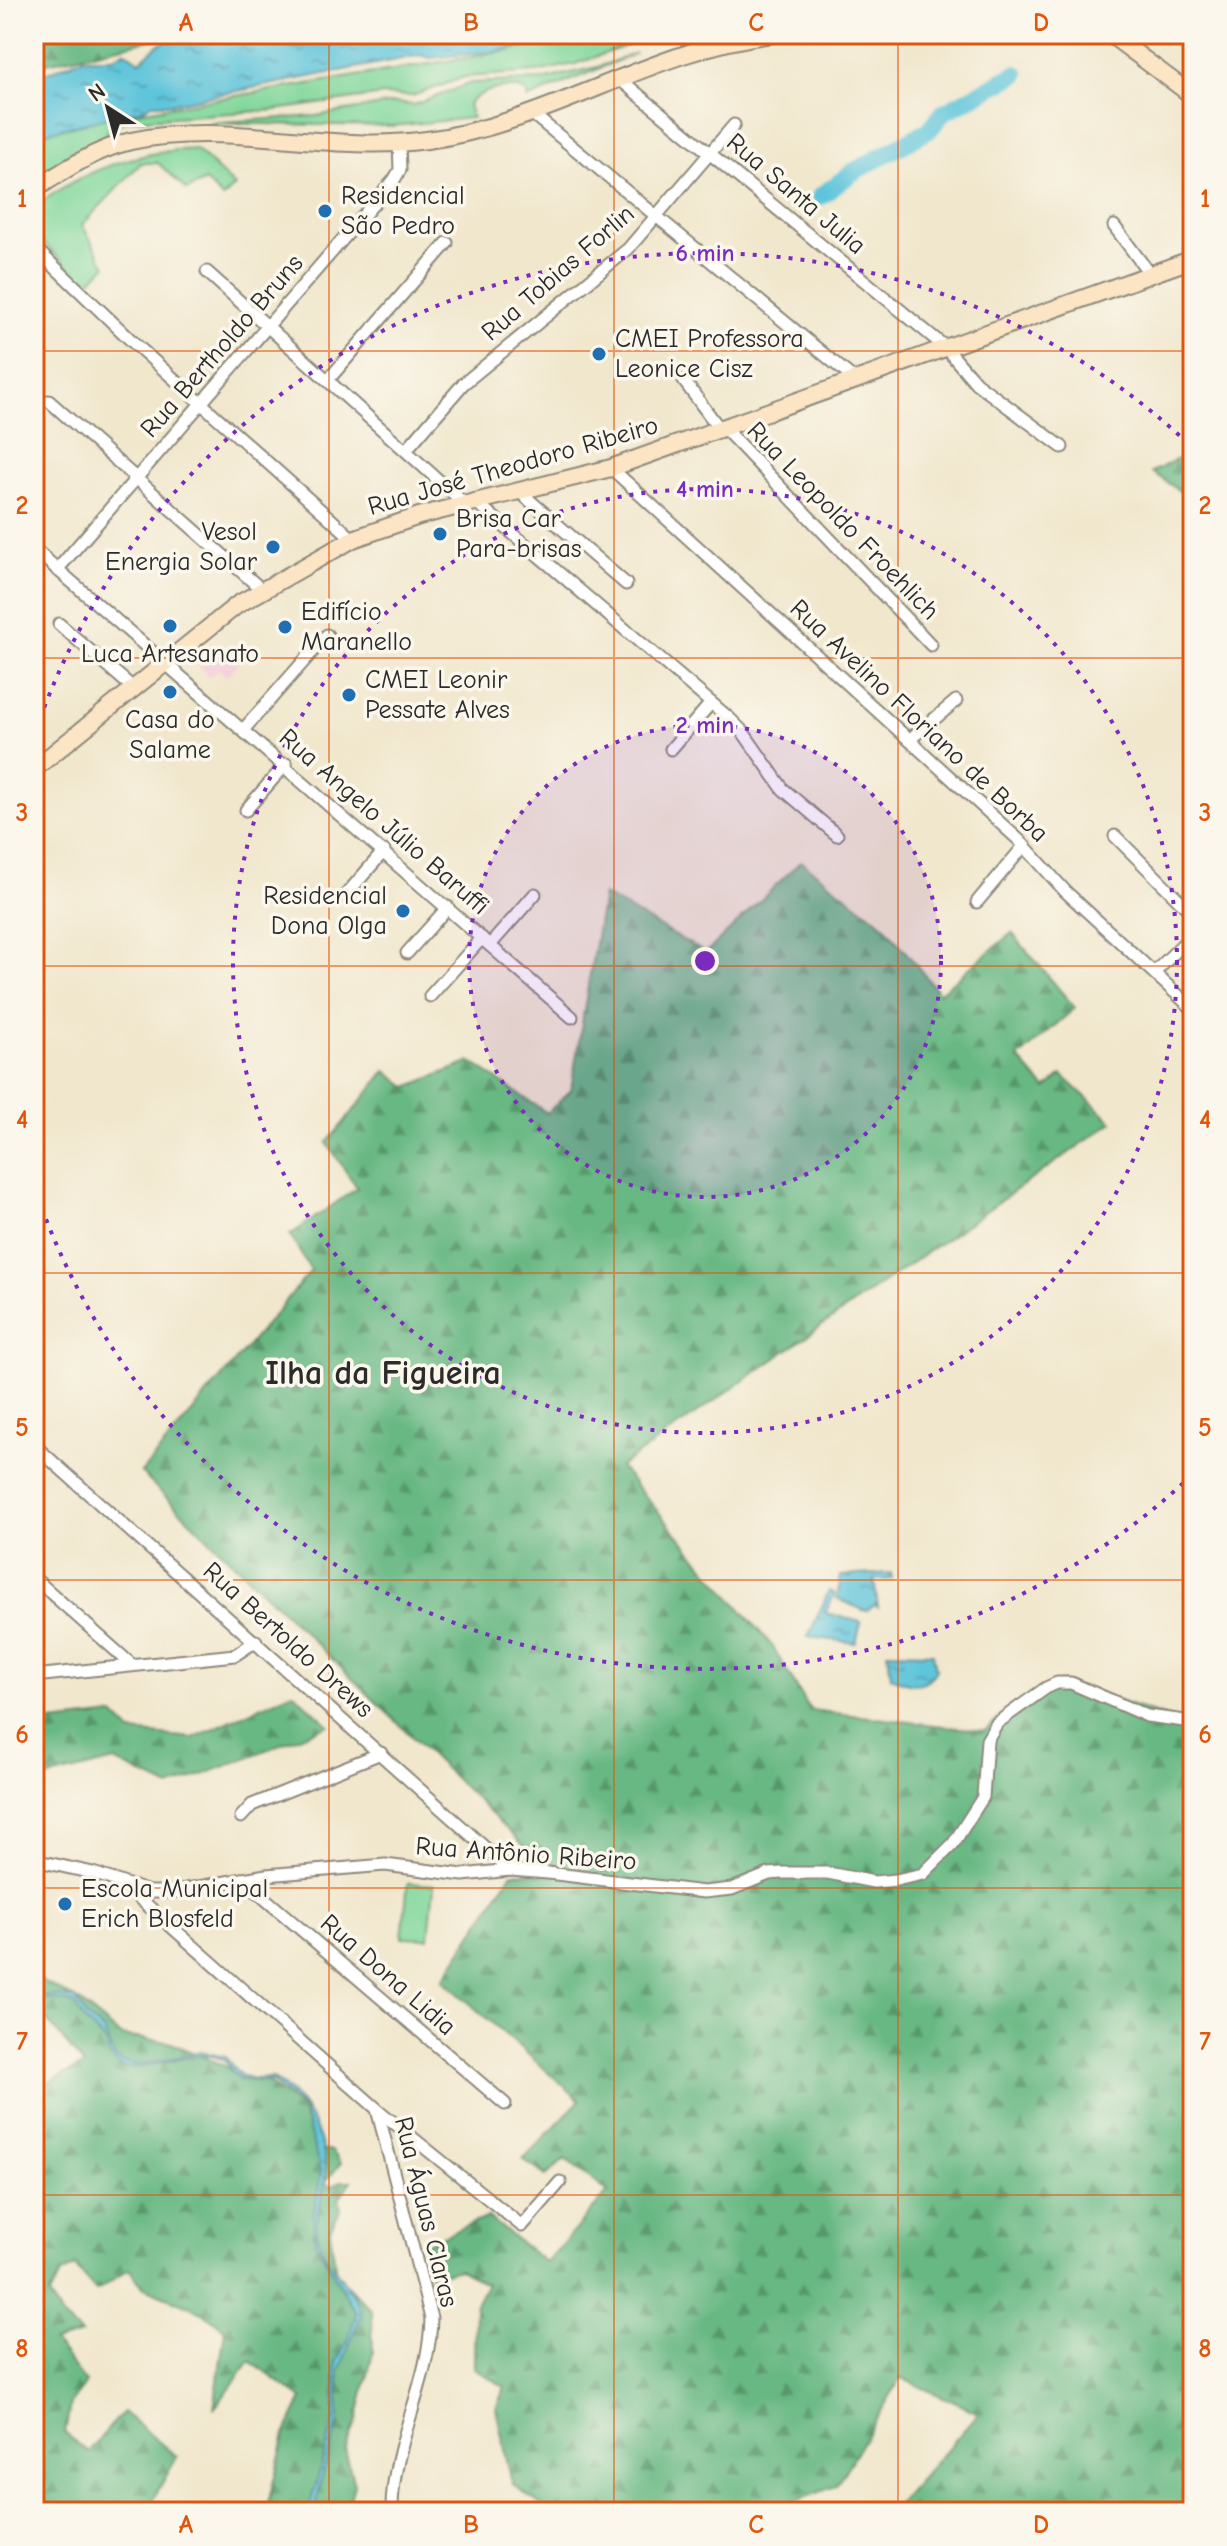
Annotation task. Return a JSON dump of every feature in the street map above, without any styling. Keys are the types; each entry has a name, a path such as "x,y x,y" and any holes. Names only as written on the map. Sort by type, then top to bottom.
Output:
{"main road":[{"path":"34,190 93,155 131,141 173,136 227,136 399,142 455,135 530,112 692,49 772,34"},
{"path":"1110,34 1193,96"},
{"name":"Rua José Theodoro Ribeiro","path":"34,769 165,662 261,589 353,539 419,516 521,493 611,468 1193,259"}],"street":[{"name":"Rua Santa Julia","path":"617,77 945,347 976,383 1062,447"},
{"path":"530,112 854,379"},
{"name":"Rua Tobias Forlin","path":"406,450 463,384 628,249 734,125"},
{"name":"Rua Bertholdo Bruns","path":"57,570 394,180 400,170 399,142"},
{"path":"1114,226 1150,274"},
{"path":"328,380 447,243"},
{"path":"34,247 353,539"},
{"path":"207,272 406,450 711,703 743,732 783,789 837,835"},
{"name":"Rua Leopoldo Froehlich","path":"684,381 721,427 931,645"},
{"path":"49,401 261,589"},
{"name":"Rua Avelino Floriano de Borba","path":"611,468 1024,846 1065,891 1193,1009"},
{"path":"521,493 626,584"},
{"name":"Rua Angelo Júlio Baruffi","path":"34,549 286,764 572,1017"},
{"path":"59,624 133,688"},
{"path":"244,729 327,635"},
{"path":"909,740 956,701"},
{"path":"671,749 711,703"},
{"path":"246,810 286,764"},
{"path":"1115,836 1193,914"},
{"path":"977,902 1024,846"},
{"path":"345,896 384,851"},
{"path":"430,996 535,894"},
{"path":"407,953 448,907"},
{"path":"1154,973 1193,934"},
{"name":"Rua Bertoldo Drews","path":"34,1445 510,1870"},
{"path":"34,1578 132,1665"},
{"path":"34,1676 235,1655 256,1641"},
{"name":"Rua Antônio Ribeiro","path":"34,1860 93,1873 127,1887 170,1892 242,1879 385,1865 463,1875 510,1870 704,1892 732,1889 782,1873 828,1873 874,1882 923,1874 953,1844 983,1797 984,1753 987,1740 997,1723 1057,1683 1087,1687 1147,1716 1193,1722"},
{"path":"241,1817 252,1805 381,1753"},
{"name":"Rua Dona Lidia","path":"242,1879 505,2104"},
{"name":"Rua Águas Claras","path":"127,1887 377,2109 431,2318 431,2346 399,2457 392,2512"},
{"path":"159,1915 162,1900 170,1892"},
{"path":"377,2109 522,2226 560,2182"}],"shaded area":[{"path":"218,646 227,658 237,651 242,658 226,677 219,669 208,678 197,662"}],"green space":[{"path":"34,34 177,34 34,66"},
{"path":"571,34 661,34 575,64 536,72 465,77 412,96 383,95 275,110 130,120 110,127 102,141 34,178 34,134 72,123 508,51"},
{"path":"636,53 527,99 527,93 513,88 487,92 468,105 472,118 392,126 207,123 316,116 394,103 414,105 471,83 541,80 598,67"},
{"path":"195,149 235,186 223,198 205,181 187,190 158,163 141,163 82,225 106,266 86,284 34,234 34,208 70,183 131,159"},
{"path":"1193,451 1193,500 1152,472"},
{"path":"801,861 883,924 939,993 1012,933 1075,1008 1018,1058 1046,1089 1062,1075 1113,1122 620,1467 773,1647 810,1710 985,1731 1011,1708 1061,1682 1193,1726 1193,2512 891,2512 979,2413 901,2378 836,2486 766,2512 551,2512 512,2484 496,2408 505,2387 474,2368 475,2306 486,2284 459,2269 431,2277 422,2245 488,2217 546,2263 608,2192 565,2159 546,2176 523,2159 580,2100 443,1980 512,1872 553,1874 141,1473 311,1271 290,1235 357,1188 327,1143 386,1071 407,1087 471,1062 547,1113 571,1090 603,895 706,953"},
{"path":"293,1692 329,1725 170,1788 115,1761 34,1781 34,1724 114,1715 131,1732 193,1738"},
{"path":"408,1883 434,1885 429,1938 402,1937"},
{"path":"34,1977 79,2001 121,2036 169,2042 227,2067 240,2080 266,2081 302,2109 316,2151 332,2151 341,2163 325,2182 331,2187 341,2181 352,2181 339,2198 341,2209 330,2229 336,2275 372,2310 373,2353 357,2421 345,2450 354,2485 346,2512 266,2512 285,2435 302,2399 250,2361 214,2409 225,2330 203,2312 144,2288 129,2269 96,2291 75,2267 61,2274 49,2296 64,2319 81,2334 54,2342 86,2383 70,2404 65,2433 88,2452 123,2412 177,2457 146,2512 34,2512 34,2096 44,2084 84,2065 34,2005"}],"water":[{"path":"184,34 215,34 217,38 229,34 558,34 501,51 430,58 421,55 170,104 151,104 144,109 34,135 34,78 83,58 113,58 124,51 140,61 158,45"},
{"path":"891,1573 892,1579 874,1580 878,1607 875,1605 866,1611 837,1599 841,1576"},
{"path":"829,1591 835,1594 825,1613 861,1622 856,1643 808,1637"},
{"path":"888,1652 933,1653 936,1670 921,1683 897,1680 891,1677"},
{"path":"34,1991 44,1996 75,1998 87,2017 104,2031 114,2056 124,2063 145,2064 201,2052 225,2057 240,2075 254,2079 272,2078 285,2087 306,2111 314,2125 324,2156 325,2172 317,2235 323,2252 354,2296 361,2316 339,2371 339,2420 319,2488 317,2512 311,2512 311,2501 335,2417 336,2361 348,2340 356,2313 315,2242 313,2218 321,2172 303,2108 273,2082 240,2079 223,2060 213,2056 202,2055 134,2068 122,2067 110,2057 106,2042 84,2020 73,2003 34,1997"}],"waterway":[{"path":"821,196 853,172 929,130 944,112 1016,74"}],"place":[{"name":"Residencial São Pedro","path":"325,211"},
{"name":"CMEI Professora Leonice Cisz","path":"599,354"},
{"name":"Brisa Car Para-brisas","path":"440,534"},
{"name":"Vesol Energia Solar","path":"273,547"},
{"name":"Luca Artesanato","path":"170,626"},
{"name":"Edifício Maranello","path":"285,627"},
{"name":"Casa do Salame","path":"170,692"},
{"name":"CMEI Leonir Pessate Alves","path":"349,695"},
{"name":"Residencial Dona Olga","path":"403,911"},
{"name":"Escola Municipal Erich Blosfeld","path":"65,1904"}],"district":[{"name":"Ilha da Figueira","path":"383,1373"}]}
